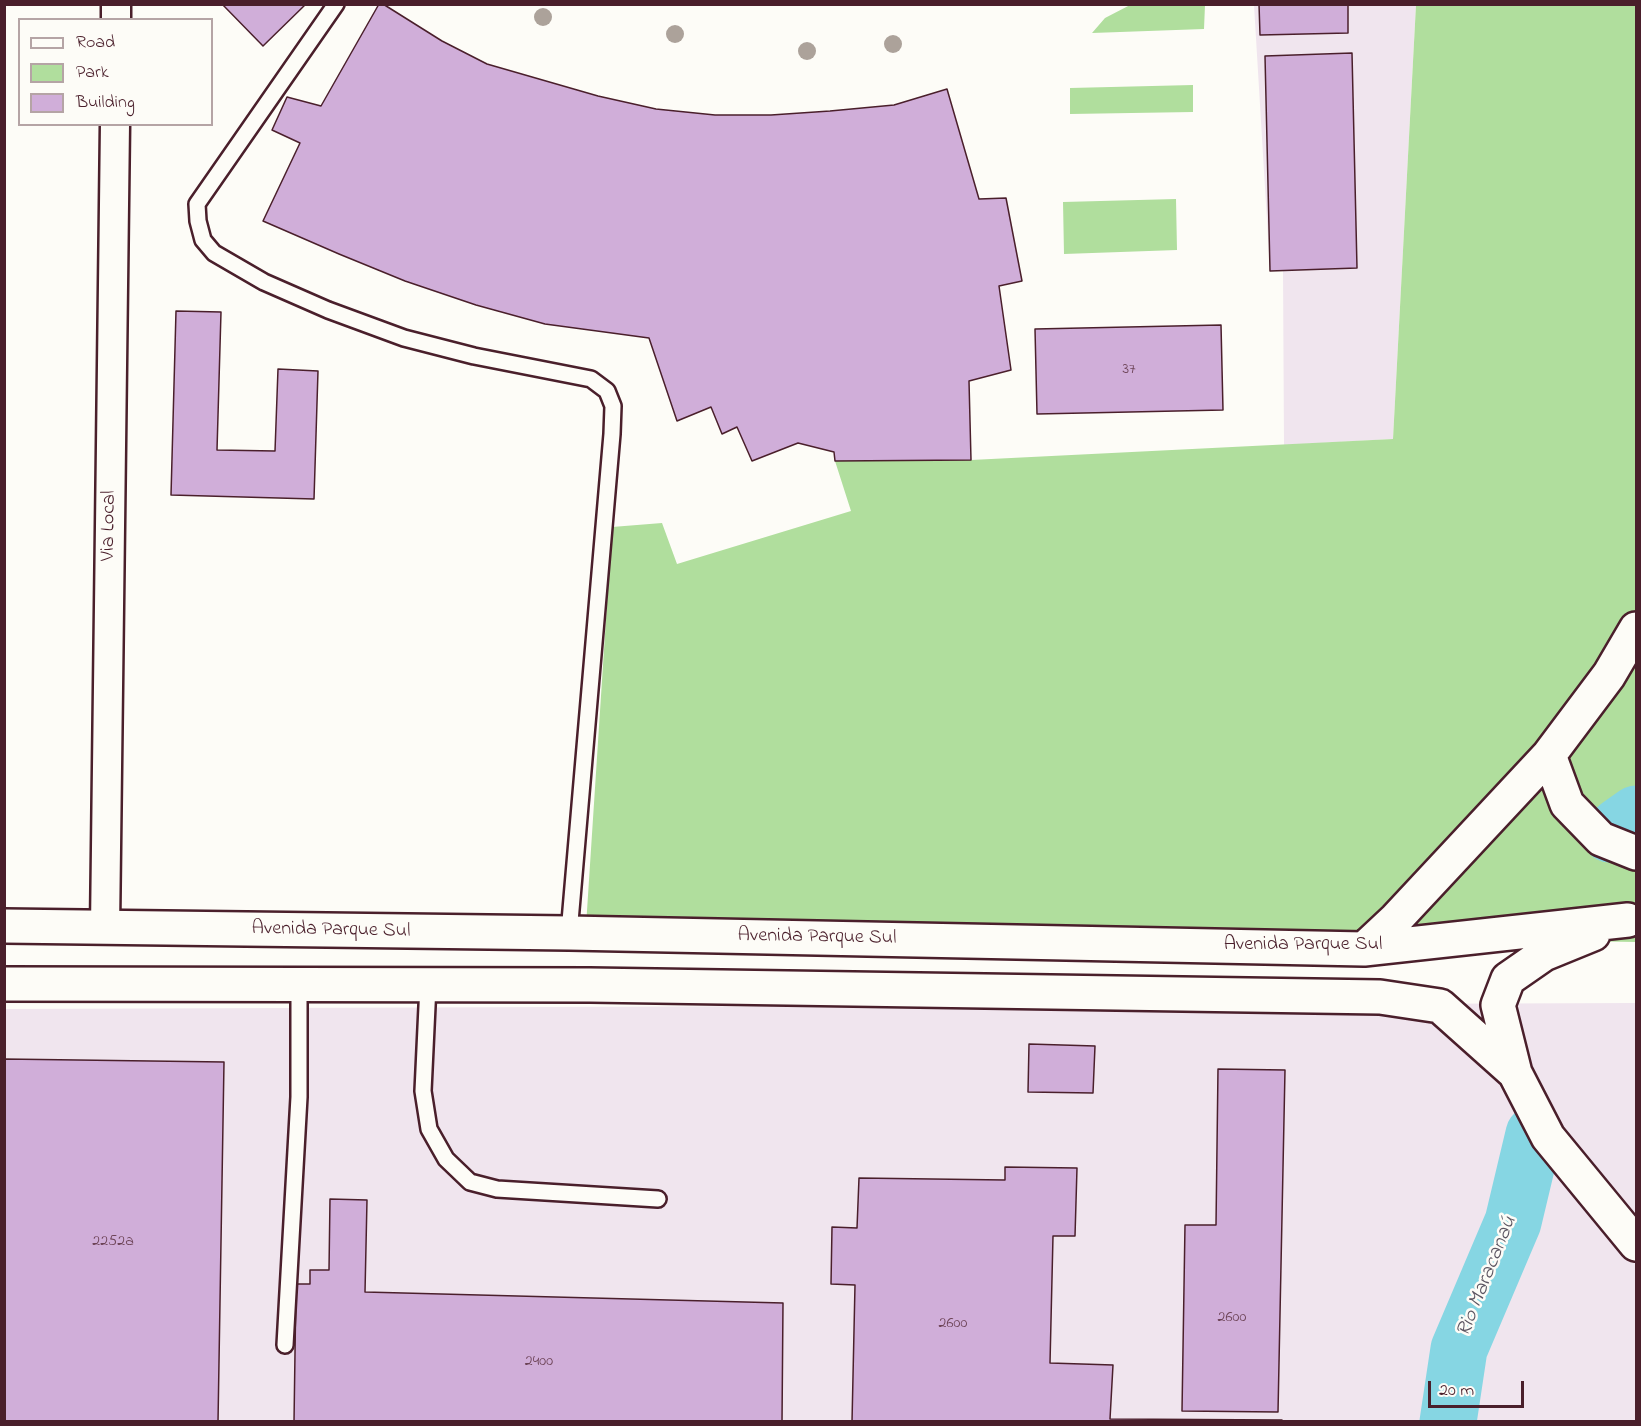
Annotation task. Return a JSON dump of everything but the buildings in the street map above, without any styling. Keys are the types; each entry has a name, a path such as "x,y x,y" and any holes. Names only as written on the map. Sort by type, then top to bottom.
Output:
{"street":[{"name":"Via Local","path":"105,928 115,126"},
{"path":"1364,949 1396,919 1549,755 1609,675 1636,629"},
{"path":"1549,755 1567,804 1601,839 1636,853"},
{"name":"Avenida Parque Sul","path":"4,926 569,933 1364,949 1632,918"},
{"name":"Avenida Parque Sul","path":"1632,918 1544,954 1508,979 1498,1005 1515,1072 1548,1137 1636,1244"},
{"name":"Avenida Parque Sul","path":"4,984 590,985 1380,996 1440,1006 1515,1072"}],"lane":[{"path":"336,4 197,204 198,221 203,240 214,253 264,282 328,310 404,338 474,356 591,379 607,391 613,406 612,434 569,933"},
{"path":"285,1345 299,1097 299,985"},
{"path":"428,985 423,1091 429,1129 446,1159 470,1182 497,1189 658,1199"}],"shaded area":[{"path":"1254,5 1416,5 1393,439 1284,445 1283,271 1270,271"},
{"path":"1636,1003 1636,1421 5,1421 4,1009"}],"green space":[{"path":"1132,4 1205,5 1204,29 1092,33 1105,18"},
{"path":"1416,5 1636,5 1636,942 586,926 612,527 662,523 677,564 851,511 835,461 971,460 1393,439"},
{"path":"1193,85 1193,112 1070,114 1070,88"},
{"path":"1176,199 1177,250 1064,254 1063,202"}],"waterway":[{"name":"Rio Maracanaú","path":"1610,834 1636,814"},
{"name":"Rio Maracanaú","path":"1448,1422 1459,1349 1513,1222 1534,1134"}]}
